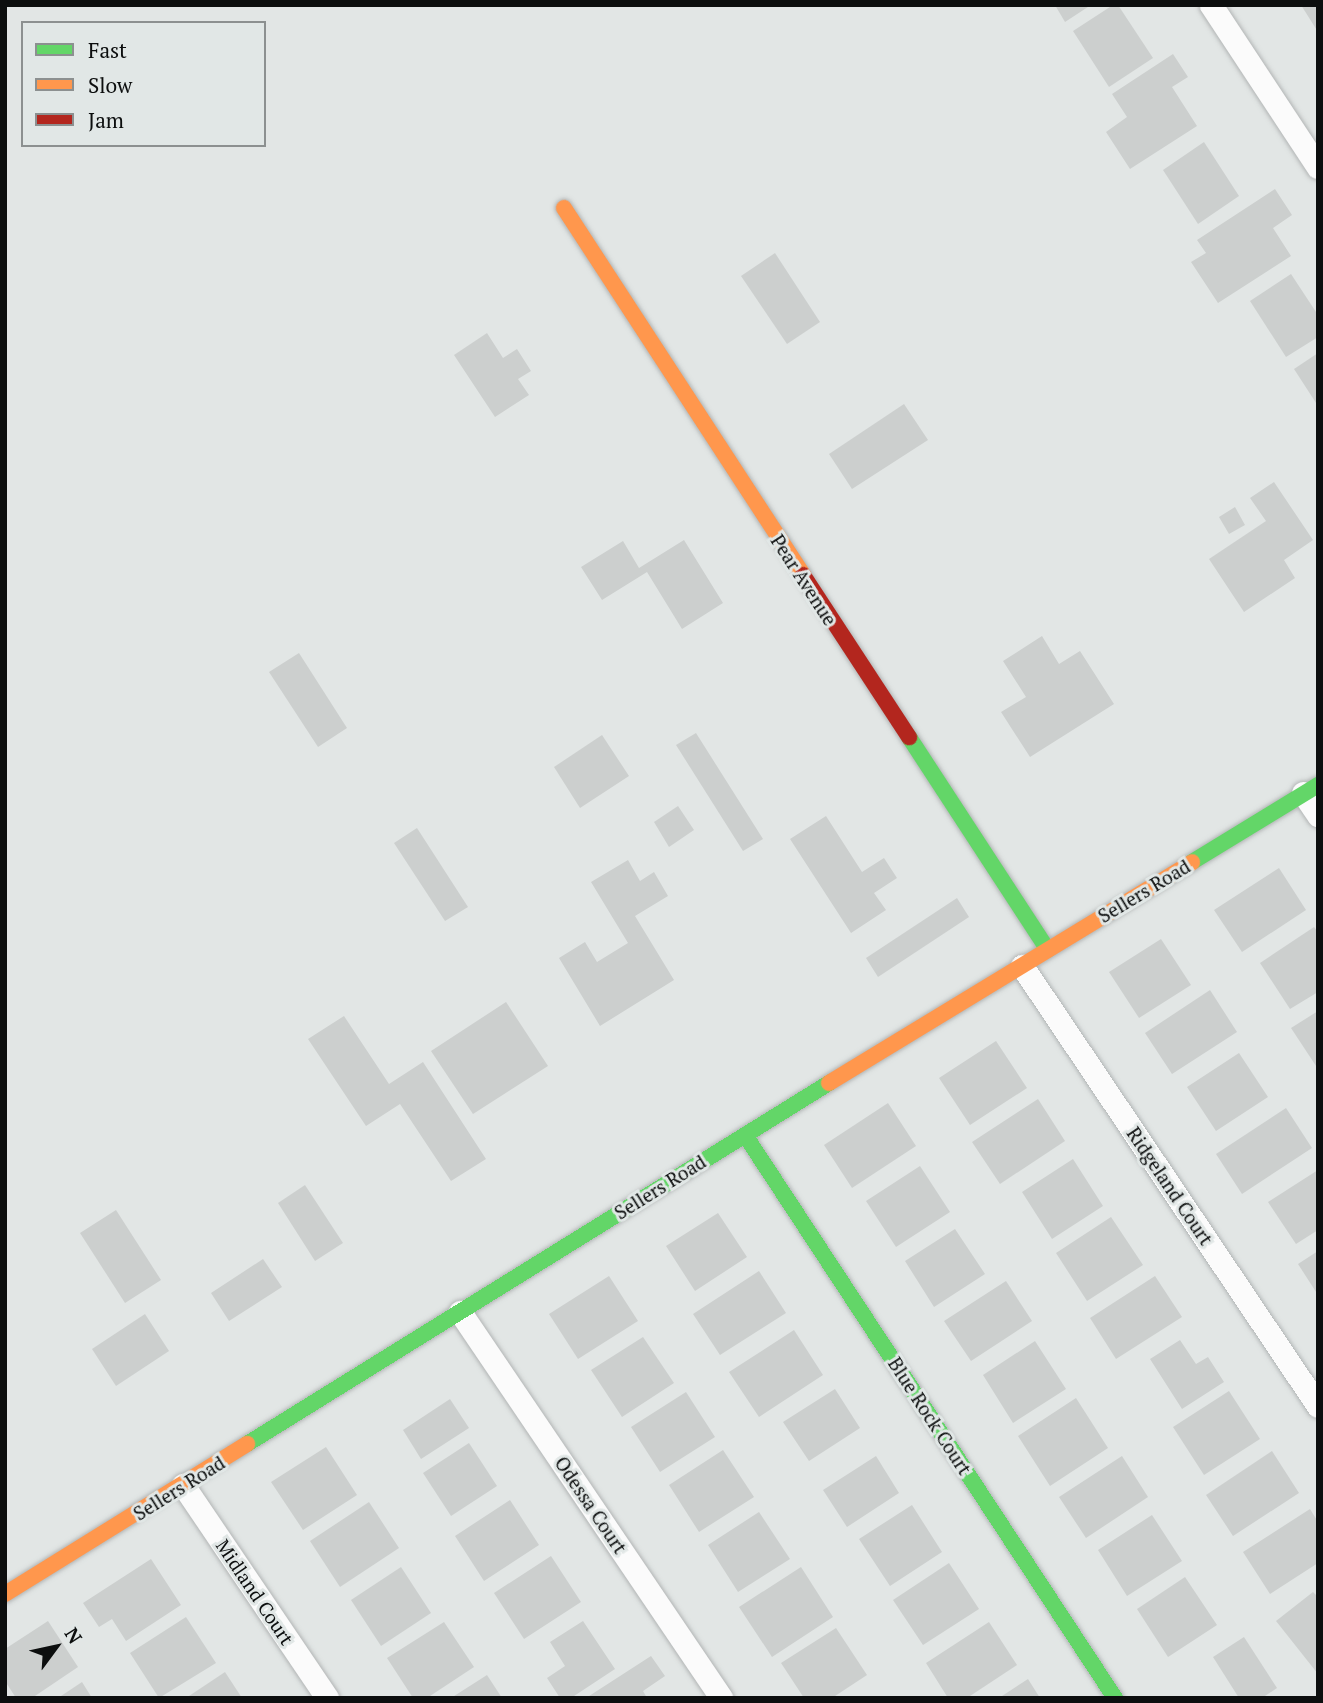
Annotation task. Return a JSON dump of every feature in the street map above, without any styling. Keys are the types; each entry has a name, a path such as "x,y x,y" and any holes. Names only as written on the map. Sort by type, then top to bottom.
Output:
{"street":[{"path":"1211,5 1318,167"},
{"name":"Pear Avenue","path":"564,208 1048,950"},
{"path":"1311,789 1318,815"},
{"name":"Sellers Road","path":"5,1594 745,1135 1311,789"},
{"name":"Ridgeland Court","path":"1022,966 1318,1406"},
{"name":"Blue Rock Court","path":"745,1135 1115,1698"},
{"name":"Odessa Court","path":"460,1312 721,1698"},
{"name":"Midland Court","path":"183,1485 327,1698"}],"building":[{"path":"1055,5 1091,5 1065,22"},
{"path":"1113,5 1118,5 1153,58 1109,87 1073,31"},
{"path":"1301,5 1318,5 1318,32"},
{"path":"1173,54 1188,77 1172,87 1197,126 1130,169 1106,132 1127,117 1112,94"},
{"path":"1204,142 1239,196 1198,224 1163,170"},
{"path":"1275,189 1292,215 1273,228 1291,256 1218,303 1191,262 1206,253 1197,240"},
{"path":"775,253 820,322 787,344 741,276"},
{"path":"1291,274 1318,315 1318,337 1286,357 1250,301"},
{"path":"487,333 503,358 517,349 531,371 518,379 529,395 495,417 454,355"},
{"path":"1318,353 1318,406 1294,369"},
{"path":"904,404 928,440 852,489 829,454"},
{"path":"1274,482 1313,540 1284,560 1295,578 1244,612 1209,559 1266,521 1250,498"},
{"path":"1235,507 1245,525 1229,534 1219,517"},
{"path":"684,540 723,603 682,629 647,572 602,600 581,567 623,541 639,568"},
{"path":"1042,636 1059,664 1080,651 1114,704 1030,757 1001,712 1026,697 1003,661"},
{"path":"299,653 347,728 318,747 269,672"},
{"path":"696,733 763,839 743,851 676,745"},
{"path":"602,735 629,776 580,808 554,767"},
{"path":"678,806 694,830 669,847 654,822"},
{"path":"826,816 862,872 884,858 897,878 874,893 886,910 851,933 790,839"},
{"path":"417,828 468,907 445,921 394,843"},
{"path":"628,860 640,881 654,872 668,896 635,916 674,980 600,1026 559,958 585,942 597,962 628,943 591,882"},
{"path":"1279,868 1306,910 1242,952 1214,910"},
{"path":"957,898 969,917 878,977 866,958"},
{"path":"1314,927 1318,932 1318,992 1290,1009 1260,963"},
{"path":"1161,939 1191,985 1139,1018 1109,972"},
{"path":"1210,990 1237,1032 1172,1074 1145,1033"},
{"path":"506,1002 548,1066 473,1114 431,1051"},
{"path":"1318,1011 1318,1069 1291,1028"},
{"path":"344,1016 389,1084 423,1062 486,1159 451,1181 400,1104 366,1126 308,1039"},
{"path":"996,1041 1027,1088 970,1125 939,1078"},
{"path":"1239,1053 1268,1097 1216,1131 1187,1087"},
{"path":"1038,1099 1065,1141 1000,1184 972,1142"},
{"path":"888,1103 916,1146 852,1188 824,1145"},
{"path":"1286,1108 1312,1148 1242,1194 1216,1154"},
{"path":"1073,1159 1103,1206 1052,1239 1022,1192"},
{"path":"920,1166 950,1212 896,1247 866,1201"},
{"path":"1318,1170 1318,1230 1296,1244 1268,1202"},
{"path":"305,1185 343,1243 315,1261 278,1203"},
{"path":"116,1210 161,1280 125,1303 80,1233"},
{"path":"718,1213 747,1257 695,1291 666,1246"},
{"path":"1111,1217 1143,1265 1087,1301 1056,1253"},
{"path":"955,1229 985,1274 934,1307 905,1261"},
{"path":"1318,1251 1318,1295 1298,1264"},
{"path":"263,1259 282,1287 229,1321 211,1293"},
{"path":"759,1271 786,1313 720,1355 693,1314"},
{"path":"609,1276 638,1321 578,1359 549,1314"},
{"path":"1155,1276 1182,1317 1116,1359 1090,1318"},
{"path":"1006,1281 1032,1321 971,1361 944,1321"},
{"path":"145,1314 169,1351 116,1386 92,1349"},
{"path":"794,1330 823,1375 759,1417 729,1372"},
{"path":"643,1337 674,1383 622,1417 591,1370"},
{"path":"1180,1340 1196,1364 1208,1357 1224,1382 1182,1409 1150,1359"},
{"path":"1035,1341 1066,1389 1013,1423 983,1375"},
{"path":"835,1389 860,1428 809,1461 783,1422"},
{"path":"1229,1391 1260,1439 1204,1475 1173,1427"},
{"path":"686,1392 715,1437 660,1472 631,1427"},
{"path":"1076,1398 1108,1448 1050,1486 1018,1436"},
{"path":"450,1399 469,1428 421,1459 403,1430"},
{"path":"469,1443 497,1486 451,1516 423,1473"},
{"path":"326,1447 357,1495 303,1530 271,1482"},
{"path":"723,1450 754,1497 699,1532 669,1485"},
{"path":"1272,1451 1299,1493 1233,1536 1206,1495"},
{"path":"876,1456 899,1493 847,1527 823,1490"},
{"path":"1122,1456 1148,1497 1086,1538 1059,1497"},
{"path":"510,1500 539,1545 484,1581 455,1536"},
{"path":"369,1502 399,1548 340,1587 310,1541"},
{"path":"912,1505 942,1552 890,1586 859,1539"},
{"path":"1310,1509 1318,1522 1318,1563 1270,1594 1243,1552"},
{"path":"759,1512 790,1559 738,1592 708,1545"},
{"path":"1152,1515 1182,1561 1127,1596 1098,1550"},
{"path":"551,1556 581,1602 524,1639 494,1593"},
{"path":"151,1559 181,1605 126,1641 112,1619 99,1627 83,1603"},
{"path":"949,1563 979,1609 923,1645 893,1600"},
{"path":"401,1567 431,1613 381,1646 351,1600"},
{"path":"801,1567 833,1617 772,1657 739,1607"},
{"path":"1185,1577 1217,1625 1168,1657 1137,1609"},
{"path":"1313,1592 1318,1597 1318,1674 1276,1621"},
{"path":"186,1617 216,1663 159,1698 130,1653"},
{"path":"48,1621 78,1667 32,1698 16,1698 5,1681 5,1649"},
{"path":"583,1621 615,1669 571,1698 560,1698 547,1678 565,1666 550,1642"},
{"path":"444,1622 474,1667 427,1698 413,1698 387,1658"},
{"path":"989,1622 1017,1665 967,1698 948,1698 926,1663"},
{"path":"836,1628 867,1675 832,1698 804,1698 781,1663"},
{"path":"1244,1637 1277,1688 1262,1698 1239,1698 1213,1657"},
{"path":"651,1656 665,1676 643,1691 647,1698 586,1698"},
{"path":"225,1672 242,1698 186,1698"},
{"path":"487,1675 502,1698 451,1698"},
{"path":"1028,1679 1040,1698 999,1698"},
{"path":"82,1682 92,1698 58,1698"}],"traffic: fast":[{"path":"909,737 1048,950"},
{"path":"1192,862 1318,785"},
{"path":"247,1444 829,1083"},
{"path":"745,1135 1115,1698"}],"traffic: slow":[{"path":"564,208 803,575"},
{"path":"829,1083 1192,862"},
{"path":"5,1594 247,1444"}],"traffic: jam":[{"path":"803,575 909,737"}]}
